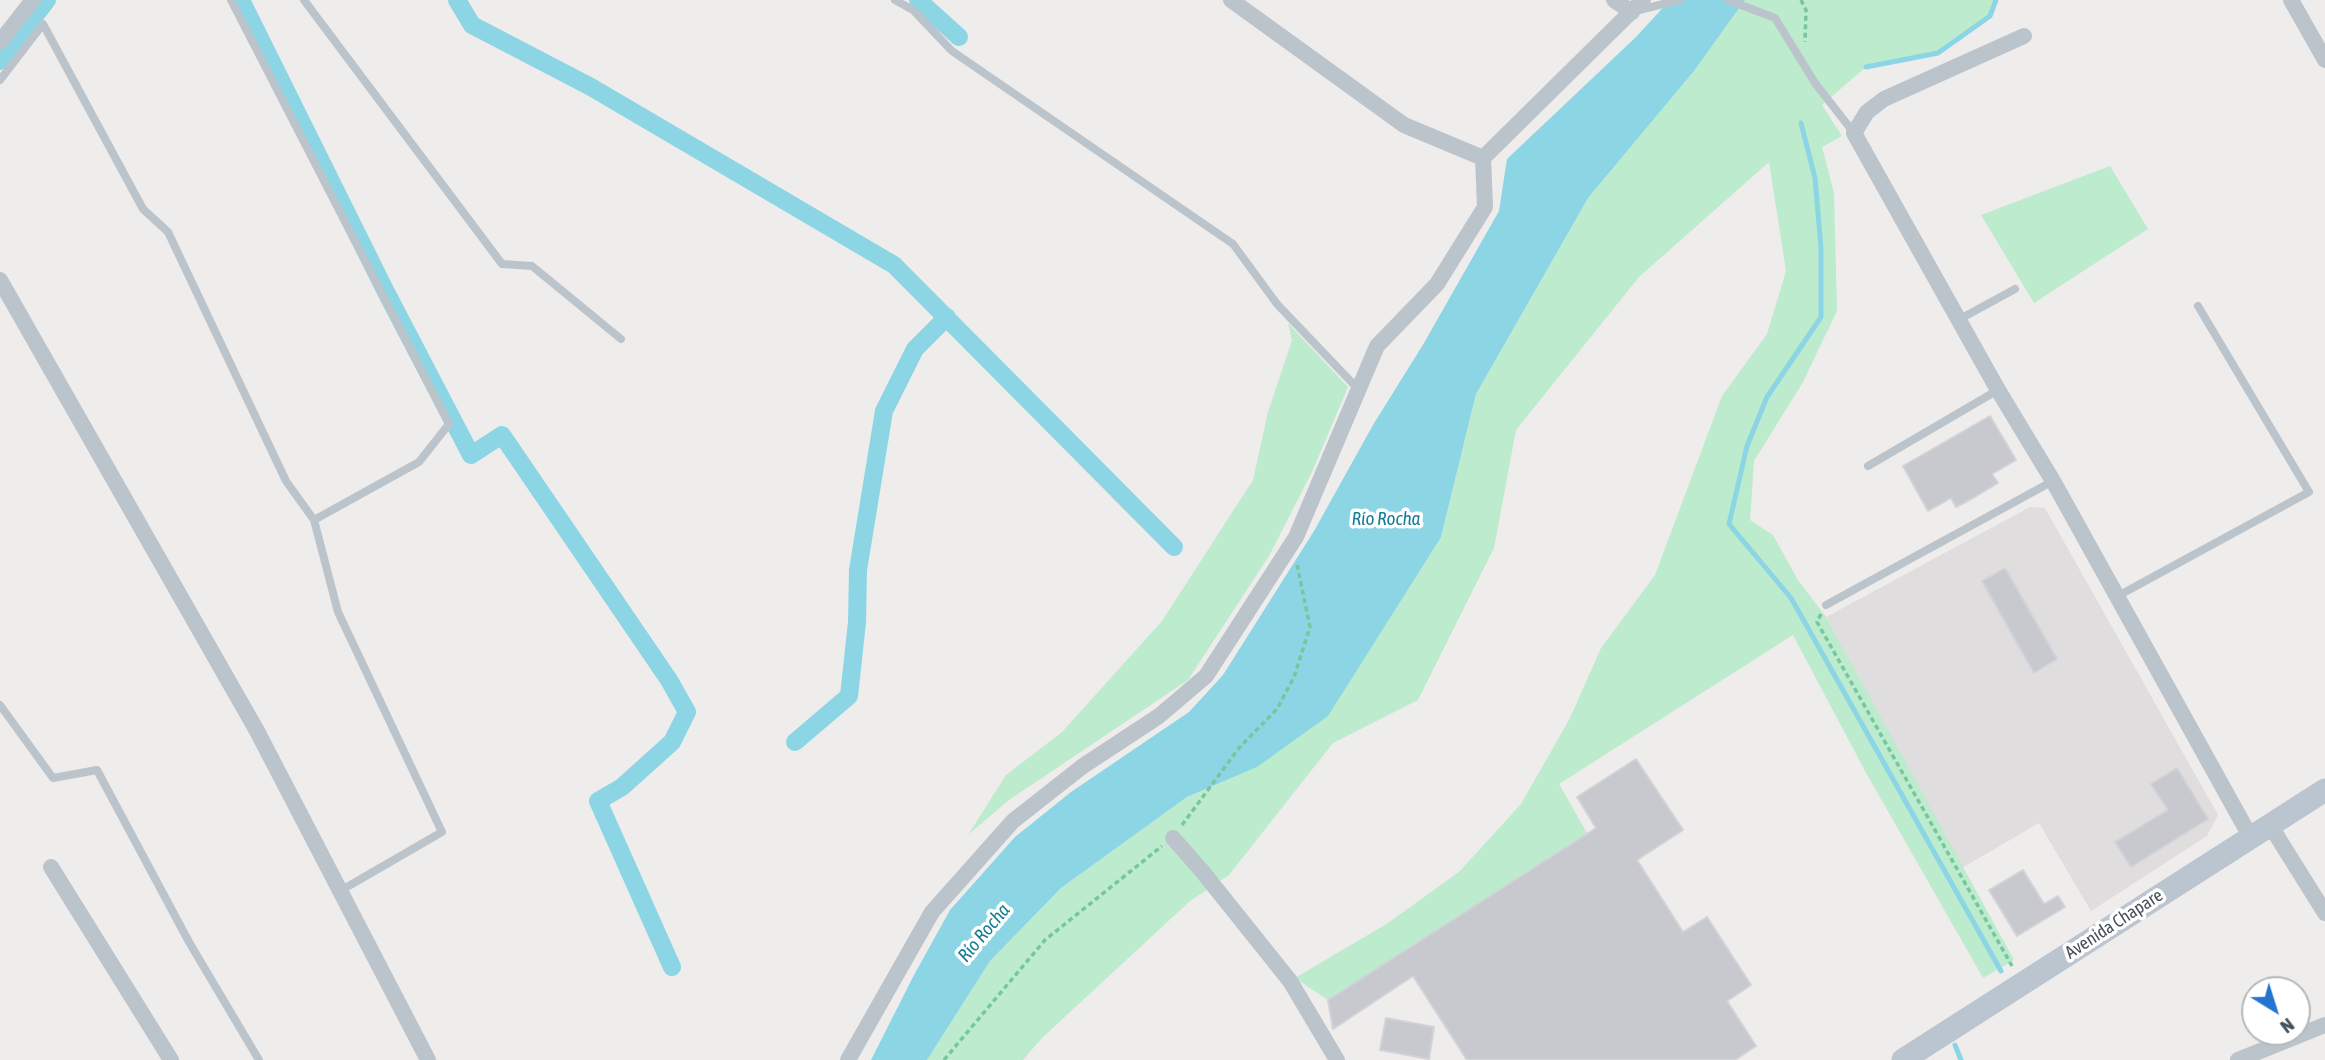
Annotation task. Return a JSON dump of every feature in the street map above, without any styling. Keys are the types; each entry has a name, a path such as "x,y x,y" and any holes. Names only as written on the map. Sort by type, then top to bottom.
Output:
{"main road":[{"name":"Avenida Chapare","path":"1903,1060 2325,790"}],"street":[{"path":"0,41 33,0"},
{"path":"1231,0 1404,125 1483,158"},
{"path":"1614,0 1637,6"},
{"path":"2291,0 2325,60"},
{"path":"848,1060 932,912 1013,821 1083,766 1159,716 1206,676 1296,537 1377,346 1437,284 1485,207 1483,158 1637,6"},
{"path":"2024,36 1884,99 1867,112 1854,133 1998,390 2053,481 2250,836"},
{"path":"0,280 257,732 428,1060"},
{"path":"2270,825 2325,913"},
{"path":"1173,838 1290,981 1337,1060"},
{"path":"51,867 171,1060"},
{"path":"2238,1060 2325,1025"}],"lane":[{"path":"231,0 449,424 419,462 314,520"},
{"path":"304,0 502,264 532,265 621,339"},
{"path":"895,0 913,10 952,51 1233,244 1277,304 1359,390"},
{"path":"1637,6 1679,0"},
{"path":"1728,0 1775,18 1815,83 1854,133"},
{"path":"0,80 43,24 143,209 168,232 286,481 314,520 338,612 442,832 340,891"},
{"path":"1960,319 2015,289"},
{"path":"2116,597 2309,492 2198,306"},
{"path":"1868,466 1998,390"},
{"path":"1826,605 2053,481"},
{"path":"0,705 53,778 97,770 189,943 259,1060"}],"path":[{"path":"1801,0 1806,10 1805,64"},
{"path":"944,1060 1045,940 1173,838 1239,748 1277,709 1294,677 1310,627 1298,571 1296,537"},
{"path":"1826,605 1817,622 2022,983"}],"shaded area":[{"path":"2030,507 2045,508 2218,815 2207,836 2091,911 2039,823 1962,868 1826,617"}],"green space":[{"path":"1745,0 1996,0 1990,16 1938,53 1866,67 1822,105 1842,136 1822,147 1834,193 1837,311 1803,382 1754,461 1750,520 1773,535 1798,580 1826,617 2014,960 1983,978 1865,771 1793,635 1559,784 1587,833 1328,1000 1295,978 1388,923 1460,871 1521,804 1569,720 1601,648 1655,575 1722,396 1767,334 1786,271 1769,162 1639,277 1516,430 1494,548 1418,700 1333,743 1229,875 1190,901 1042,1038 1023,1060 927,1060 990,961 1061,888 1187,797 1257,767 1441,537 1476,394 1588,198 1694,71"},
{"path":"2110,166 2148,229 2034,303 1981,215"},
{"path":"1288,323 1348,387 1312,472 1269,556 1188,680 1009,800 968,835 1006,775 1062,732 1162,621 1253,480 1268,412 1292,340"}],"water":[{"name":"Río Rocha","path":"1670,0 1745,0 1694,71 1588,198 1476,394 1441,537 1328,716 1257,767 1187,797 1061,888 990,961 927,1060 871,1060 950,910 1015,837 1071,792 1189,712 1223,675 1314,531 1499,211 1507,159 1636,37"}],"building":[{"path":"1990,416 2016,460 1992,474 1998,483 1973,498 1956,507 1951,498 1928,511 1903,466"},
{"path":"2005,568 2057,659 2034,673 1982,581"},
{"path":"1636,759 1683,830 1637,860 1683,932 1707,917 1751,985 1727,1001 1756,1046 1735,1060 1467,1060 1413,976 1333,1029 1328,1000 1596,828 1577,797"},
{"path":"2177,768 2208,819 2131,867 2115,842 2168,810 2151,784"},
{"path":"2023,870 2044,904 2058,896 2065,907 2017,936 1989,890"},
{"path":"1386,1018 1434,1027 1429,1059 1380,1050"}],"waterway":[{"path":"0,61 47,0"},
{"path":"241,0 385,290 471,455 502,435 669,680 687,712 672,742 622,787 598,801 672,967"},
{"path":"457,0 472,25 591,87 894,265 1174,547"},
{"path":"918,0 959,37"},
{"path":"1866,67 1938,53 1990,16 1996,0"},
{"path":"1801,123 1815,178 1821,248 1821,317 1767,397 1747,446 1729,524 1791,598 2001,971"},
{"path":"795,742 849,696 857,622 858,570 884,411 915,349 947,317"},
{"path":"1955,1045 1961,1060"}]}
